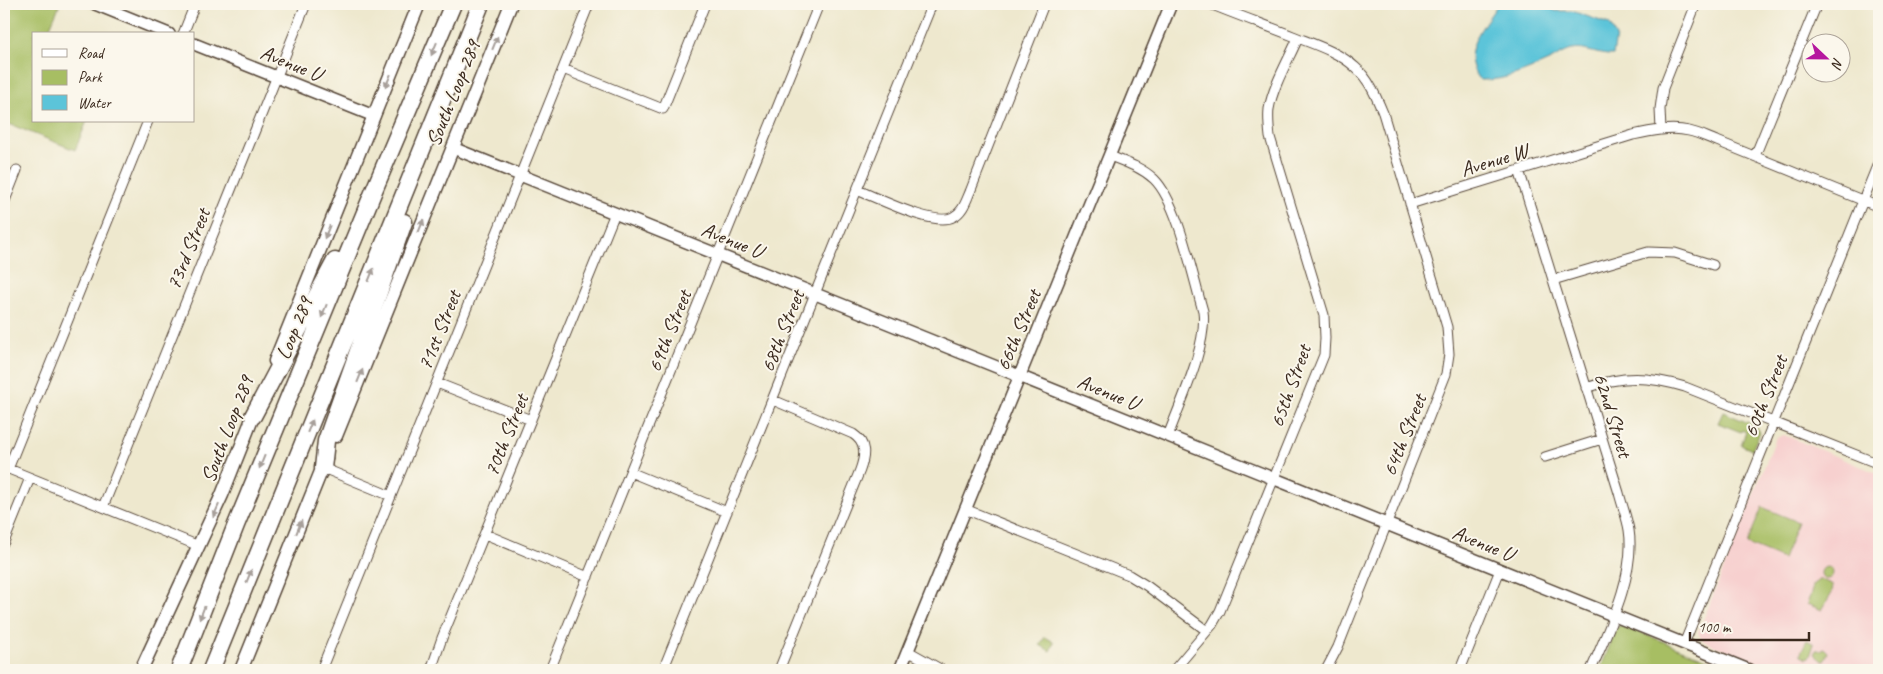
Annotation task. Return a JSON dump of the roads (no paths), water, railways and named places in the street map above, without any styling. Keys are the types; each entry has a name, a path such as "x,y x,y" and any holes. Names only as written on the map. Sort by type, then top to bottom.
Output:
{"highway":[{"name":"Loop 289","path":"179,670 236,525 374,188 453,4"},
{"path":"211,670 480,4"},
{"path":"322,468 326,441 437,132 471,26"},
{"path":"253,416 374,188"}],"main road":[{"name":"South Loop 289","path":"141,670 222,495 419,4"},
{"name":"South Loop 289","path":"241,670 511,4"}],"street":[{"path":"95,4 164,32"},
{"path":"184,32 195,4"},
{"name":"73rd Street","path":"103,507 306,4"},
{"name":"71st Street","path":"321,670 589,4"},
{"path":"563,69 663,109 705,4"},
{"name":"69th Street","path":"550,670 819,4"},
{"name":"68th Street","path":"663,670 932,4"},
{"path":"857,190 927,217 940,220 956,215 966,202 1044,4"},
{"name":"66th Street","path":"900,670 1171,4"},
{"path":"1210,4 1298,38 1342,58 1355,67 1374,91 1410,204"},
{"path":"1661,130 1660,109 1663,88 1696,4"},
{"path":"1755,156 1817,4"},
{"name":"65th Street","path":"1174,670 1207,631 1220,611 1324,355 1325,338 1321,306 1270,137 1268,122 1269,108 1275,91 1298,38"},
{"name":"Avenue U","path":"195,44 374,116"},
{"path":"148,122 6,468 199,546"},
{"name":"Avenue W","path":"1410,204 1633,135 1661,130 1690,131 1879,207"},
{"name":"Avenue U","path":"453,148 1749,670"},
{"path":"1110,156 1140,168 1155,180 1165,194 1175,214 1203,311 1204,325 1198,353 1168,436"},
{"name":"60th Street","path":"1684,644 1879,161"},
{"path":"4,203 17,170"},
{"name":"62nd Street","path":"1519,170 1619,493 1629,531 1630,556 1624,584 1591,670"},
{"name":"64th Street","path":"1326,670 1338,647 1446,374 1449,354 1447,327 1410,204"},
{"name":"70th Street","path":"431,670 442,638 615,213"},
{"path":"1552,280 1648,252 1675,253 1713,265"},
{"path":"1586,388 1610,380 1660,379 1686,386 1879,464"},
{"path":"437,383 531,420"},
{"path":"773,400 847,430 858,437 864,452 860,470 779,670"},
{"path":"1545,457 1602,439"},
{"path":"322,468 391,496"},
{"path":"630,472 727,512"},
{"path":"4,542 30,478"},
{"path":"964,509 1129,575 1147,586 1207,631"},
{"path":"484,534 588,577"},
{"path":"1460,670 1500,570"},
{"path":"908,651 942,670"}],"water":[{"path":"1498,4 1539,4 1556,11 1572,11 1609,24 1616,36 1613,55 1577,49 1517,74 1499,79 1480,80 1471,60 1472,50 1480,31"}]}
